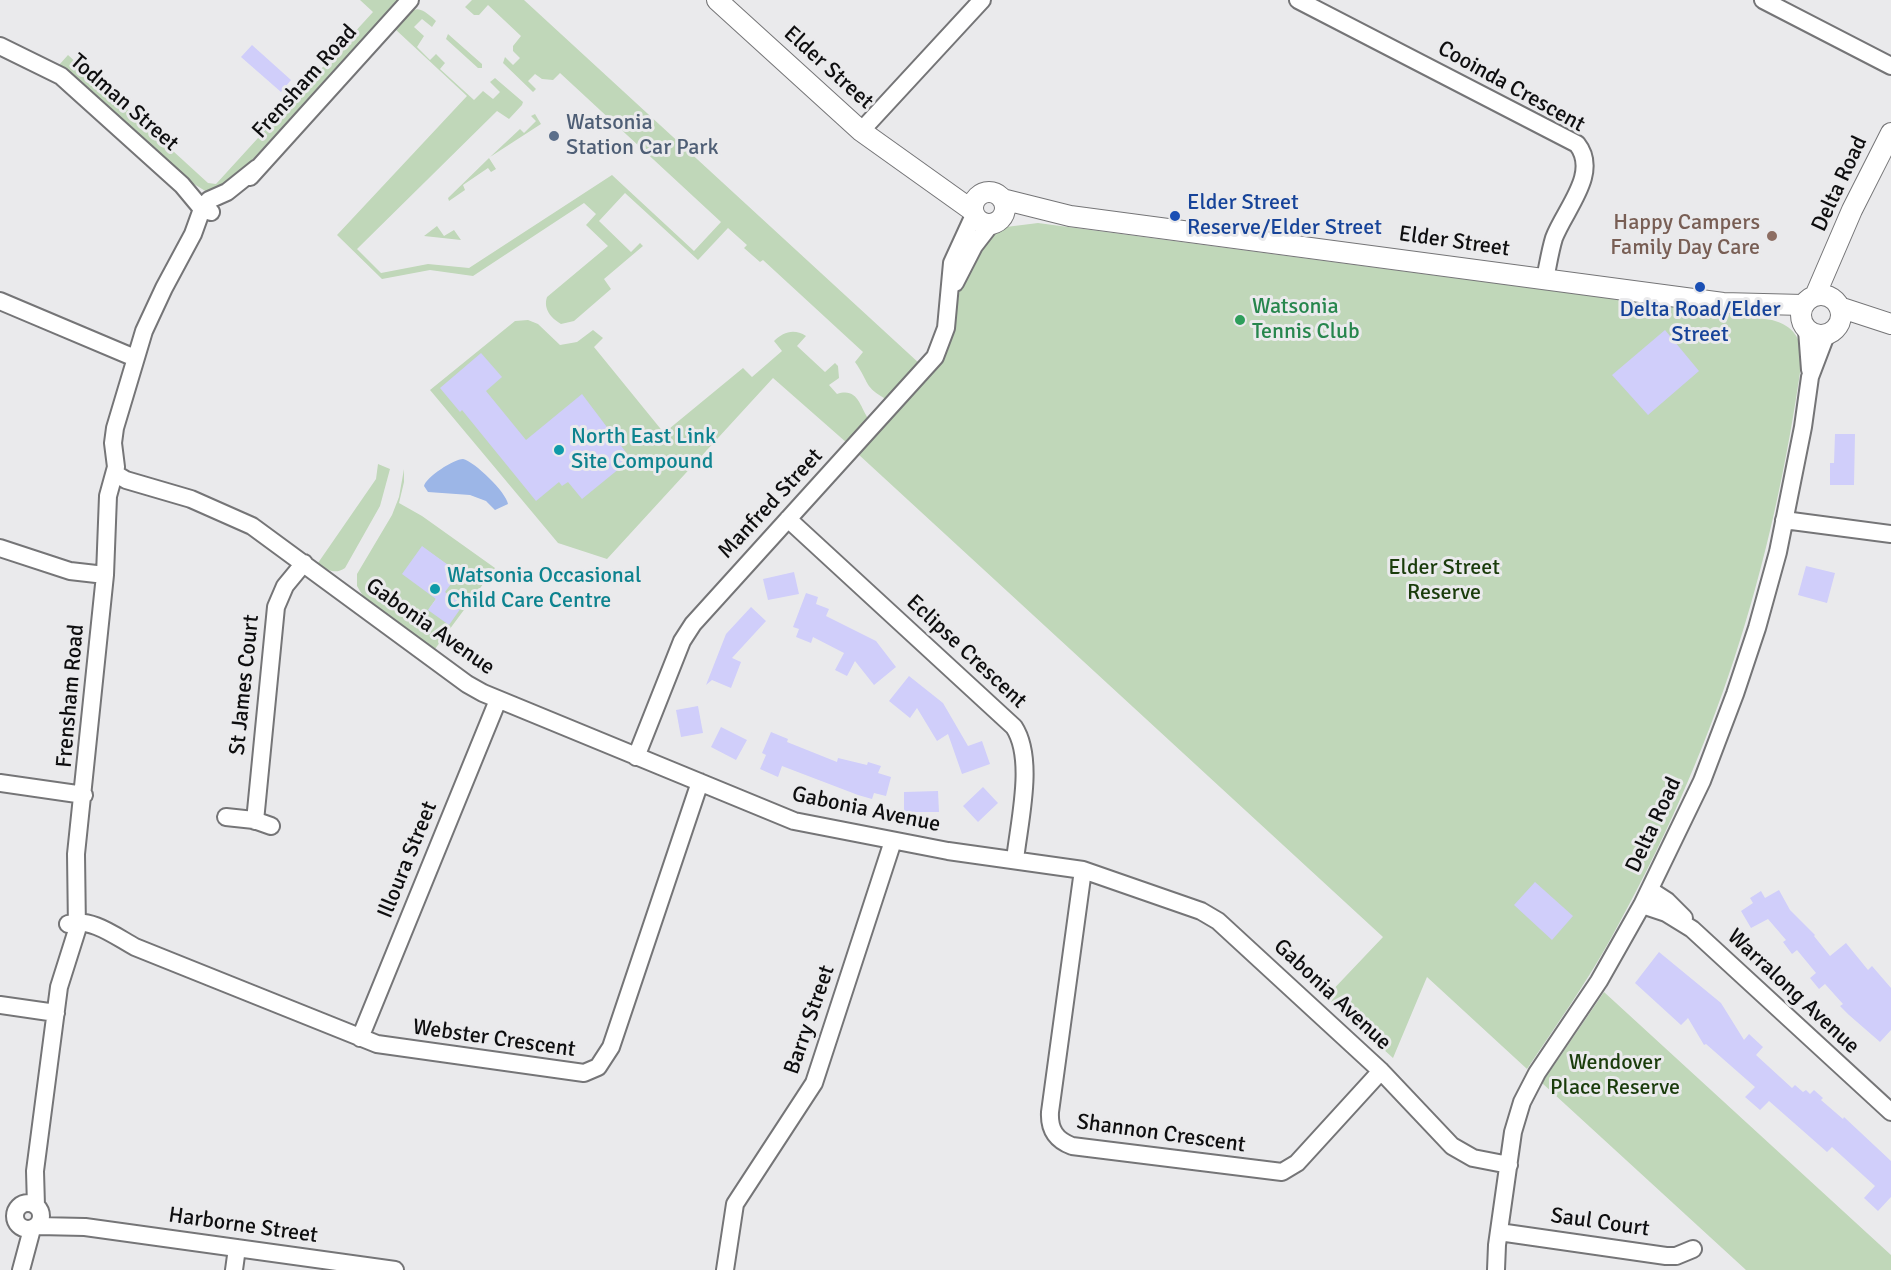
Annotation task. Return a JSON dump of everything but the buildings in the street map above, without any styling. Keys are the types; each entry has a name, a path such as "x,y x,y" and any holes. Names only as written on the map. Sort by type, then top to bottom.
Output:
{"street":[{"name":"Frensham Road","path":"21,1266 25,1216 35,1171 59,987 57,958 74,926 65,903 76,854 84,795 108,542 108,496 123,475 113,443 135,358 154,309 174,268 204,235 208,207 236,196 256,168 410,0"},
{"name":"Elder Street","path":"717,0 861,131 983,213 1070,216 1723,303 1815,319 1891,325"},
{"path":"861,131 982,0"},
{"name":"Cooinda Crescent","path":"1298,0 1577,144 1585,157 1585,172 1554,238 1545,279"},
{"path":"1763,0 1891,66"},
{"name":"Todman Street","path":"0,46 61,76 208,207"},
{"name":"Delta Road","path":"1496,1270 1499,1232 1517,1116 1529,1086 1593,990 1646,897 1717,742 1757,628 1784,520 1810,377 1815,319 1834,256 1852,210 1891,133"},
{"name":"Elder Street","path":"983,213 990,192 1002,199 1070,216"},
{"name":"Manfred Street","path":"636,757 687,631 929,366 944,336 951,291 969,255 983,213"},
{"name":"Delta Road","path":"1815,319 1841,318 1837,304 1834,256"},
{"name":"Elder Street","path":"1815,319 1825,296 1837,304 1891,325"},
{"path":"0,301 135,358"},
{"name":"Gabonia Avenue","path":"123,475 154,478 191,499 252,526 467,684 498,700 794,821 893,842 1083,870 1189,906 1218,921 1381,1071 1461,1153 1485,1162 1509,1165"},
{"name":"Eclipse Crescent","path":"788,519 1014,727 1023,742 1025,762 1015,860"},
{"path":"1784,520 1891,534"},
{"path":"0,548 70,571 105,575"},
{"name":"St James Court","path":"226,817 263,823 276,607 285,586 304,563"},
{"name":"Illoura Street","path":"360,1038 498,700"},
{"name":"Webster Crescent","path":"74,926 135,947 360,1038 396,1048 584,1073 598,1067 611,1047 700,782"},
{"path":"0,783 84,795"},
{"name":"Barry Street","path":"726,1270 735,1204 813,1083 893,842"},
{"name":"Shannon Crescent","path":"1083,870 1050,1112 1051,1128 1063,1142 1072,1146 1282,1172 1297,1163 1381,1071"},
{"name":"Warralong Avenue","path":"1646,897 1666,914 1692,929 1891,1112"},
{"path":"0,1005 56,1012"},
{"name":"Harborne Street","path":"0,1209 85,1227 395,1270"},
{"name":"Saul Court","path":"1499,1232 1666,1256 1676,1256 1693,1249"},
{"path":"234,1270 237,1248"}],"green space":[{"path":"360,0 398,0 231,183 207,192 189,181 82,82 59,65 68,55 208,183 216,184 373,12"},
{"path":"472,0 524,0 920,364 888,400 874,392 855,362 863,352 763,260 760,262 744,248 747,245 728,228 698,260 625,193 599,221 631,252 640,243 643,246 604,279 611,289 574,321 561,324 557,322 549,313 546,301 547,297 608,246 586,225 596,214 584,203 473,276 430,270 382,279 337,235 467,96 395,29 405,17 418,9 436,21 432,27 422,19 414,27 424,36 417,47 430,60 436,54 445,63 440,69 474,100 483,91 493,99 500,92 490,82 495,78 523,102 509,119 497,111 357,249 381,273 428,264 469,268 612,175 694,251 721,222 560,73 553,80 542,79 535,74 528,81 536,89 533,92 503,63 505,57 513,65 520,58 513,51 513,46 521,36 488,5 479,15 474,15 465,7"},
{"path":"448,34 482,64 482,68 478,68 446,39"},
{"path":"535,114 541,124 490,157 520,129 524,133 536,121 531,116"},
{"path":"489,158 496,169 491,172 488,168 463,185 465,190 449,201 448,198"},
{"name":"Elder Street Reserve","path":"1038,223 1772,320 1791,329 1798,339 1802,359 1774,513 1756,587 1709,730 1680,800 1647,870 1610,940 1580,990 1527,1069 1427,977 1393,1058 1326,997 1383,937 858,454 941,361 952,336 962,276 995,231 1006,227"},
{"path":"437,226 444,236 454,230 461,240 424,236"},
{"path":"528,320 538,324 560,345 577,342 593,330 603,338 594,347 664,433 743,368 752,377 782,351 774,341 785,333 793,332 806,336 797,346 825,372 835,363 838,366 839,378 829,385 837,394 850,393 854,396 869,420 847,443 773,378 607,559 558,543 430,390 515,321"},
{"path":"378,464 390,469 380,506 345,568 338,571 328,570 318,563 376,479"},
{"path":"404,469 404,482 399,503 422,516 495,568 435,649 363,596 357,586 357,574 392,515 399,497","holes":["422,547 459,573 428,610 436,599"]},
{"name":"Wendover Place Reserve","path":"1604,992 1891,1255 1891,1270 1746,1270 1542,1083"}],"water":[{"path":"463,459 489,478 502,492 508,504 495,510 486,501 470,495 428,492 424,486 430,478 447,465"}],"place":[{"name":"Watsonia Station Car Park","path":"554,136"},
{"name":"Elder Street Reserve/Elder Street","path":"1175,216"},
{"name":"Happy Campers Family Day Care","path":"1772,236"},
{"name":"Delta Road/Elder Street","path":"1700,287"},
{"name":"Watsonia Tennis Club","path":"1240,320"},
{"name":"North East Link Site Compound","path":"559,450"},
{"name":"Watsonia Occasional Child Care Centre","path":"435,589"}]}
